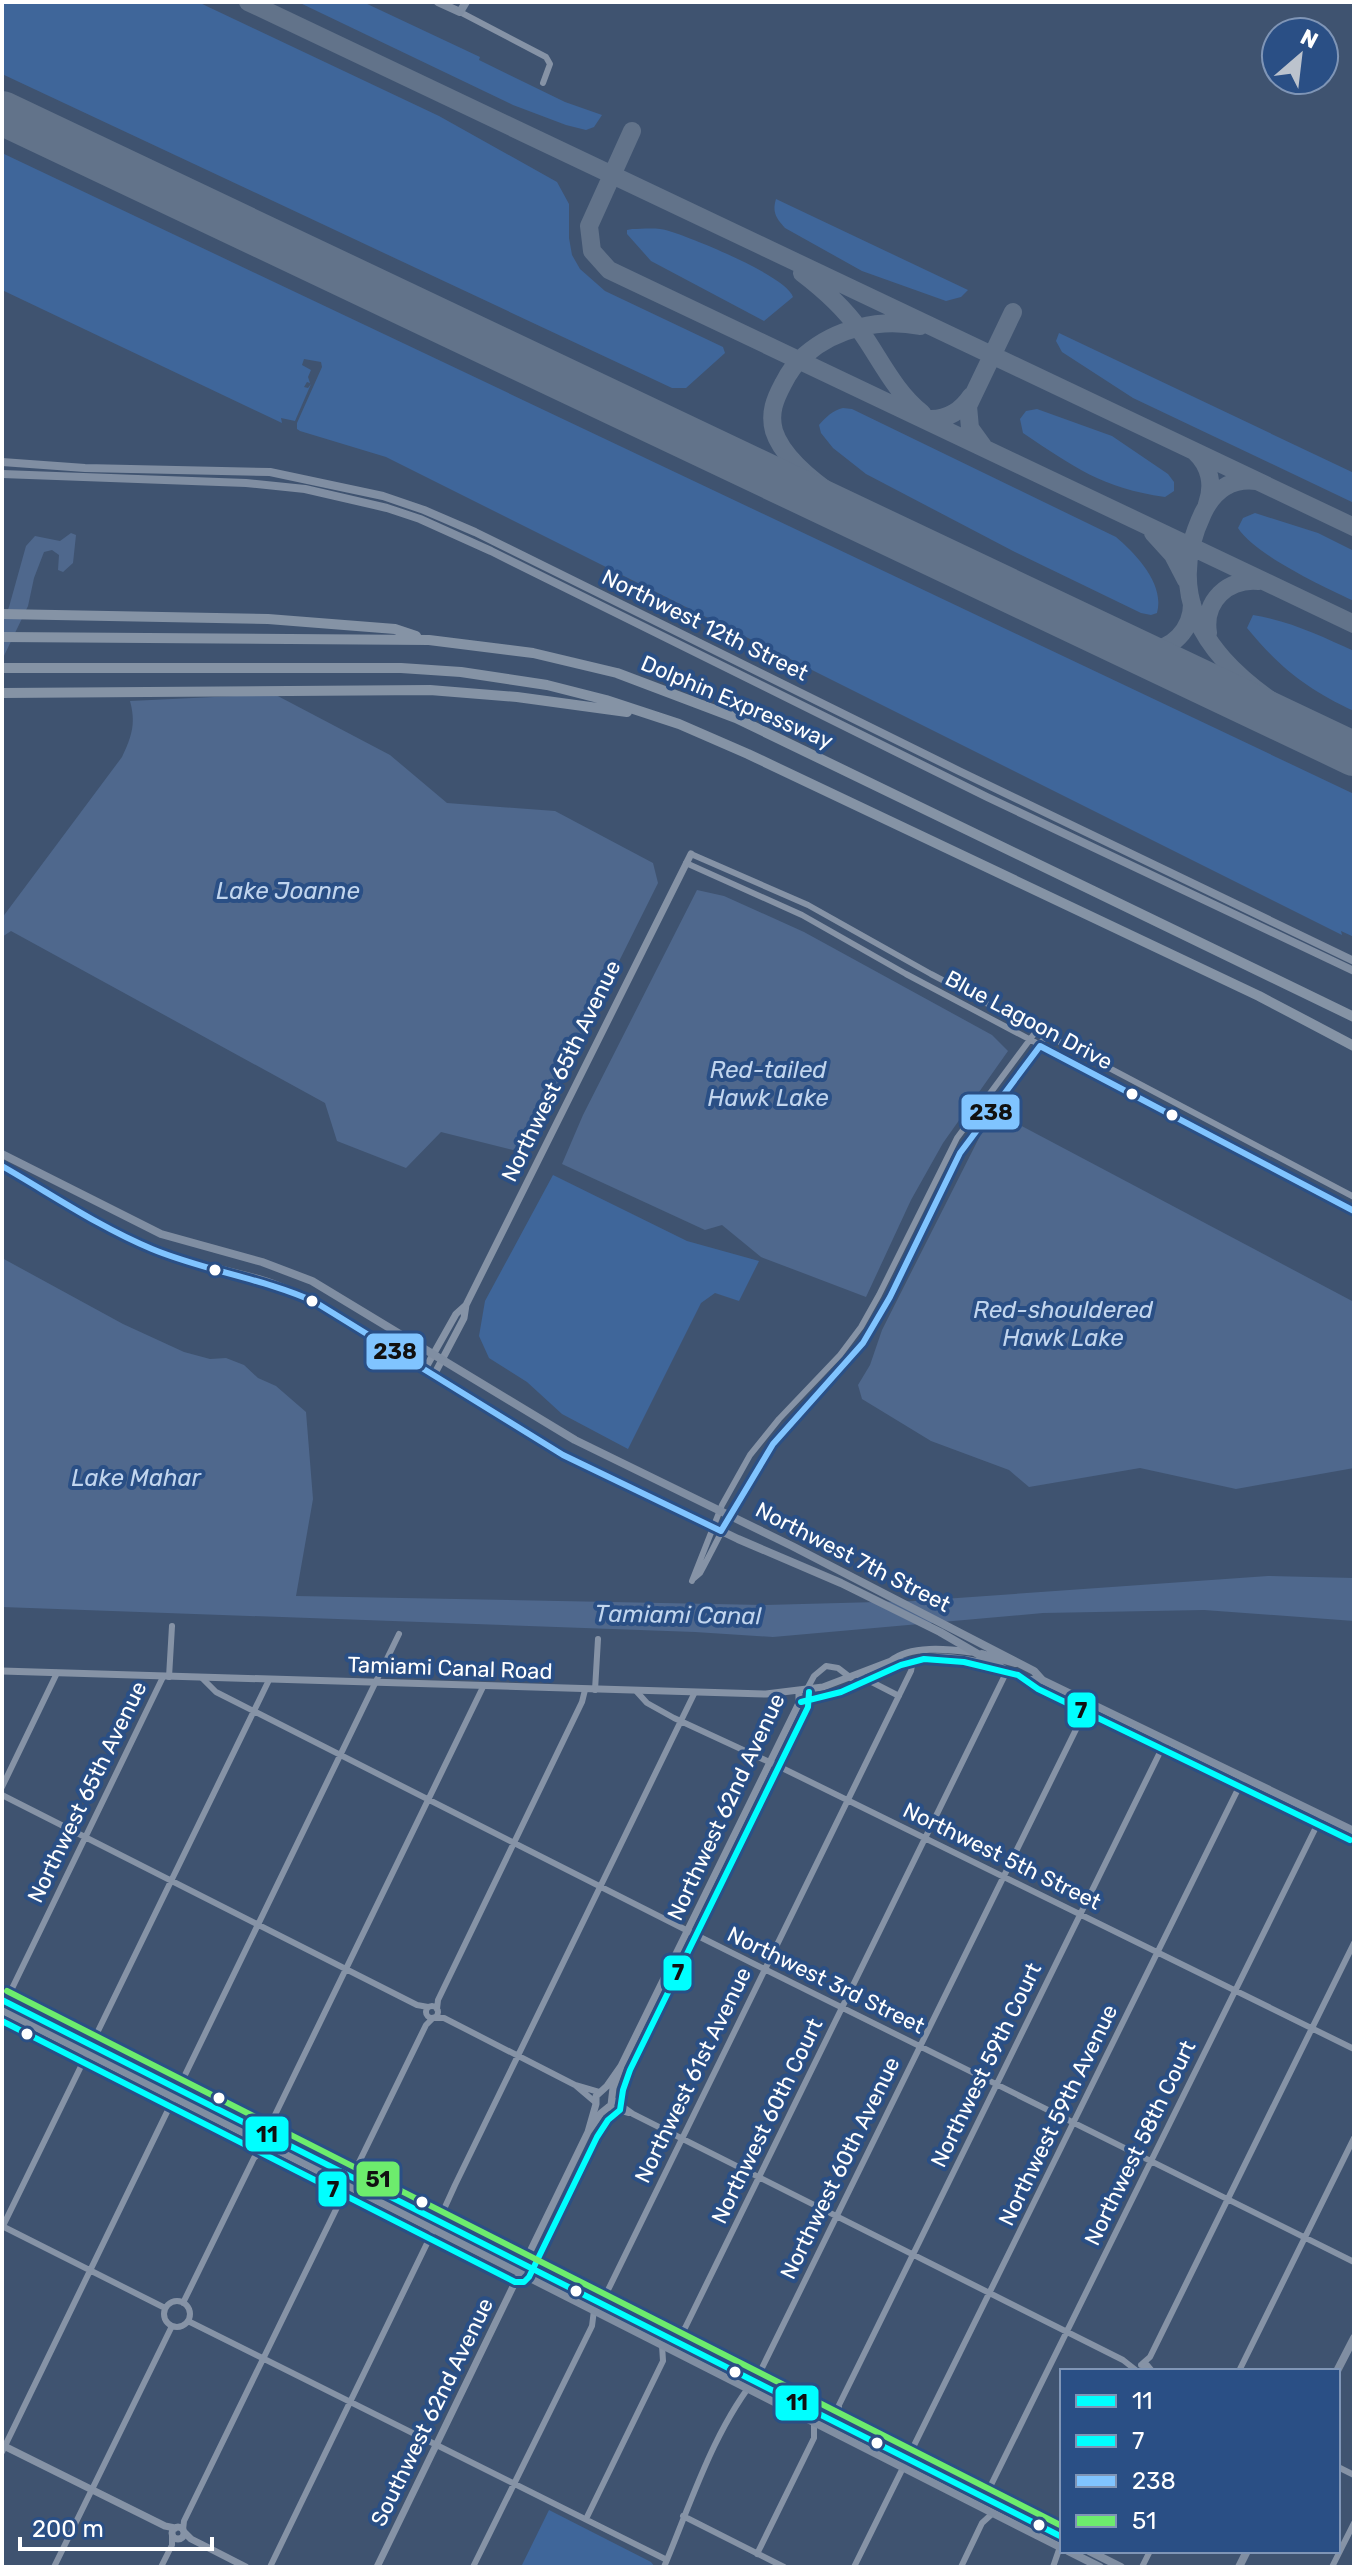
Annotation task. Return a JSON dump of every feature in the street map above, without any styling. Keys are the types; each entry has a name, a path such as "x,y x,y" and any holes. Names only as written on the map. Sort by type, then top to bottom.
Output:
{"highway":[{"path":"2,614 328,622 395,629 429,640"},
{"name":"Dolphin Expressway","path":"2,637 429,640 533,653 574,662 651,684 706,705 1354,1017"},
{"name":"Dolphin Expressway","path":"2,668 392,668 461,672 556,687 656,716 772,766 1259,996 1354,1046"},
{"path":"2,693 441,691 543,700 656,716"}],"main road":[{"path":"438,2 451,5 460,12 466,2"},
{"name":"Northwest 12th Street","path":"2,462 85,468 270,472 383,496 424,510 475,532 959,771 1354,961"},
{"name":"Northwest 12th Street","path":"2,474 290,487 346,497 420,519 491,551 987,797 1354,971"},
{"name":"Northwest 7th Street","path":"2,1154 161,1234 262,1262 312,1281 563,1434 945,1624 1034,1671 1042,1680 1354,1831"},
{"name":"Northwest 7th Street","path":"2,1166 81,1213 152,1249 192,1263 262,1280 301,1295 563,1455 928,1626 1007,1671 1028,1680 1042,1680"},
{"path":"974,1652 1008,1663 1020,1663"},
{"path":"3,2005 85,2042 176,2093 349,2181 445,2225 606,2311 672,2339 814,2422 979,2495 993,2513 1060,2544"},
{"path":"3,2005 87,2054 176,2093"},
{"path":"349,2181 434,2229 522,2268"},
{"path":"606,2311 675,2352 839,2424 906,2463 1060,2543"},
{"path":"1338,2369 1354,2338"},
{"path":"1076,2553 1100,2567"},
{"path":"1093,2553 1121,2567"}],"street":[{"path":"460,12 546,57 550,64 543,83"},
{"name":"Northwest 65th Avenue","path":"434,1375 691,854"},
{"name":"Blue Lagoon Drive","path":"691,854 808,905 1351,1196"},
{"name":"Blue Lagoon Drive","path":"686,863 802,915 1030,1041 1354,1211"},
{"path":"1037,1030 957,1138 861,1327 840,1355 763,1438 740,1471 720,1511 718,1529 700,1573 692,1581 698,1559 718,1529 730,1516 775,1442 835,1379 865,1340 961,1152 982,1119 1046,1035"},
{"path":"1338,1203 1351,1196"},
{"name":"Northwest 65th Avenue","path":"425,1369 456,1314 466,1305"},
{"name":"Northwest 65th Avenue","path":"3,2005 166,1677 172,1626"},
{"path":"246,2567 178,2531 3,2448 399,1634"},
{"path":"595,1690 598,1639"},
{"name":"Tamiami Canal Road","path":"2,1671 694,1694 802,1692 855,1677 897,1656 931,1650 974,1652"},
{"name":"Tamiami Canal Road","path":"891,1661 899,1663 947,1657 993,1664"},
{"name":"Northwest 61st Avenue","path":"594,2305 608,2290 899,1696 913,1660"},
{"path":"802,1692 826,1666 838,1668 899,1696"},
{"name":"Northwest 60th Court","path":"684,2346 685,2328 1007,1671"},
{"path":"2,1787 57,1673"},
{"name":"Northwest 3rd Street","path":"202,1678 216,1692 428,1800 1354,2262"},
{"path":"85,2042 98,2031 269,1680"},
{"path":"183,2303 254,2158 270,2141 273,2119 483,1687"},
{"path":"161,2567 514,1843 585,1690"},
{"name":"Northwest 5th Street","path":"637,1692 647,1703 681,1721 1354,2049"},
{"name":"Northwest 62nd Avenue","path":"588,2132 610,2103 621,2066 802,1692"},
{"path":"445,2225 445,2207 694,1694"},
{"name":"Northwest 60th Avenue","path":"665,2563 683,2516 750,2384 759,2374 1089,1703"},
{"name":"Northwest 59th Court","path":"825,2417 839,2405 1166,1740"},
{"name":"Northwest 59th Avenue","path":"854,2567 1244,1777"},
{"path":"2,1795 575,2085 601,2092 610,2103 1145,2369 1354,1943"},
{"name":"Northwest 58th Court","path":"979,2495 990,2487 1322,1815"},
{"path":"98,2031 98,2049"},
{"path":"87,2054 2,2227 165,2308"},
{"name":"Northwest 62nd Avenue","path":"522,2268 588,2132 601,2092 621,2066"},
{"path":"575,2085 596,2103 610,2103"},
{"path":"254,2158 256,2134 269,2119 273,2119"},
{"path":"1240,2369 1354,2138"},
{"path":"431,2218 445,2207"},
{"path":"270,2567 434,2229"},
{"name":"Southwest 62nd Avenue","path":"377,2567 522,2268"},
{"name":"Northwest 61st Avenue","path":"606,2311 608,2290"},
{"path":"171,2303 183,2303 189,2309 188,2321 183,2326 172,2326 165,2319 165,2308 171,2303"},
{"path":"592,2326 594,2305"},
{"path":"473,2567 592,2326 606,2311"},
{"path":"188,2321 586,2519 665,2563"},
{"path":"54,2567 172,2326"},
{"name":"Northwest 60th Court","path":"672,2339 685,2328"},
{"path":"661,2345 663,2361"},
{"path":"586,2519 663,2361 675,2352"},
{"name":"Northwest 59th Court","path":"839,2405 839,2424"},
{"path":"814,2422 814,2438"},
{"path":"757,2554 814,2438 826,2428"},
{"path":"961,2567 982,2523 990,2487"},
{"path":"982,2523 993,2513"},
{"path":"683,2516 784,2567"},
{"path":"1340,2551 1354,2523"}],"shaded area":[{"path":"2,2 198,2 439,116 557,182 569,204 572,255 580,269 605,291 723,347 725,353 686,388 672,388 2,74"},
{"path":"298,2 363,2 480,57 479,60 565,102 602,115 594,127 586,130 566,125 513,105"},
{"path":"2,153 1354,794 1354,937 1341,931 1342,935 386,457 300,431 297,423 322,367 321,362 304,359 302,365 311,370 308,377 310,383 307,382 304,387 308,388 311,384 295,421 281,418 282,423 2,290"},
{"path":"776,199 968,290 961,297 946,301 862,271 785,228 776,215"},
{"path":"627,230 665,230 717,249 774,279 787,288 793,297 764,321 651,261 627,234"},
{"path":"1059,333 1354,473 1354,503 1133,398 1062,352 1056,341"},
{"path":"843,408 852,409 1116,537 1140,561 1153,581 1157,591 1157,613 1141,613 1013,551 866,474 833,448 821,433 819,425 830,414"},
{"path":"1037,409 1112,436 1168,474 1174,482 1174,491 1165,497 1123,488 1074,466 1023,433 1020,419 1026,411"},
{"path":"1255,513 1318,533 1354,551 1354,601 1259,549 1238,528 1243,518"},
{"path":"1253,615 1293,625 1354,651 1354,711 1308,686 1271,655 1247,628"},
{"path":"553,1175 687,1241 759,1261 739,1301 715,1293 701,1303 628,1449 562,1414 527,1382 489,1358 479,1336 485,1301"},
{"path":"549,2510 651,2562 655,2567 521,2567"}],"water":[{"path":"71,533 76,535 73,563 63,572 58,570 59,555 52,550 44,552 28,606 2,660 2,622 26,546 35,536 60,541"},
{"name":"Lake Joanne","path":"274,694 390,755 447,803 555,811 653,863 658,883 533,1134 513,1150 441,1132 406,1168 337,1141 325,1103 11,931 2,937 2,918 122,757 132,729 130,701"},
{"name":"Red-tailed Hawk Lake","path":"697,890 724,896 804,932 992,1035 1008,1051 943,1143 911,1200 866,1297 761,1257 722,1225 705,1230 562,1164 583,1115"},
{"name":"Red-shouldered Hawk Lake","path":"1000,1119 1012,1121 1354,1302 1354,1468 1236,1489 1140,1468 1029,1487 1009,1470 931,1441 862,1399 858,1385 870,1365 882,1330 984,1128"},
{"name":"Lake Mahar","path":"2,1258 123,1324 184,1352 210,1359 226,1358 244,1365 258,1378 276,1386 306,1412 313,1499 296,1596 765,1605 915,1601 1268,1576 1354,1578 1354,1621 1204,1610 1043,1613 773,1637 2,1607"}],"taxiway":[{"path":"248,2 1354,527"},
{"path":"632,131 589,226 592,251 609,270 1354,624"},
{"path":"802,273 847,314 895,384 922,413"},
{"path":"983,446 970,428 968,406 1013,312"},
{"path":"920,326 890,323 859,327 817,346 798,361 775,401 774,431 785,452 829,492 887,529 965,570"},
{"path":"921,418 936,419 950,415 971,396"},
{"path":"1195,452 1209,476 1207,504"},
{"path":"1256,481 1224,487 1212,498 1203,513 1189,556 1190,595 1202,629 1223,659 1252,686 1285,710 1354,750"},
{"path":"1153,533 1173,555 1186,580"},
{"path":"1208,633 1210,611 1220,594 1237,583 1259,581"},
{"path":"1114,640 1142,649 1164,647 1184,630 1192,604"}],"runway":[{"path":"2,113 1354,754"}],"transit line":[{"name":"238","path":"2,1166 94,1220 152,1249 315,1302 563,1455 721,1531 773,1444 863,1343 890,1297 960,1153 1040,1046 1354,1211"},
{"name":"7","path":"801,1702 841,1692 901,1665 924,1659 964,1662 1018,1675 1038,1689 1350,1840"},
{"name":"7","path":"2,2021 515,2282 524,2282 597,2137 608,2120 620,2110 630,2070 808,1707 809,1692"},
{"name":"51","path":"7,1991 1060,2525"},
{"name":"11","path":"2,2000 1060,2536"}],"water label":[{"name":"Tamiami Canal","path":"678,1615"}]}
